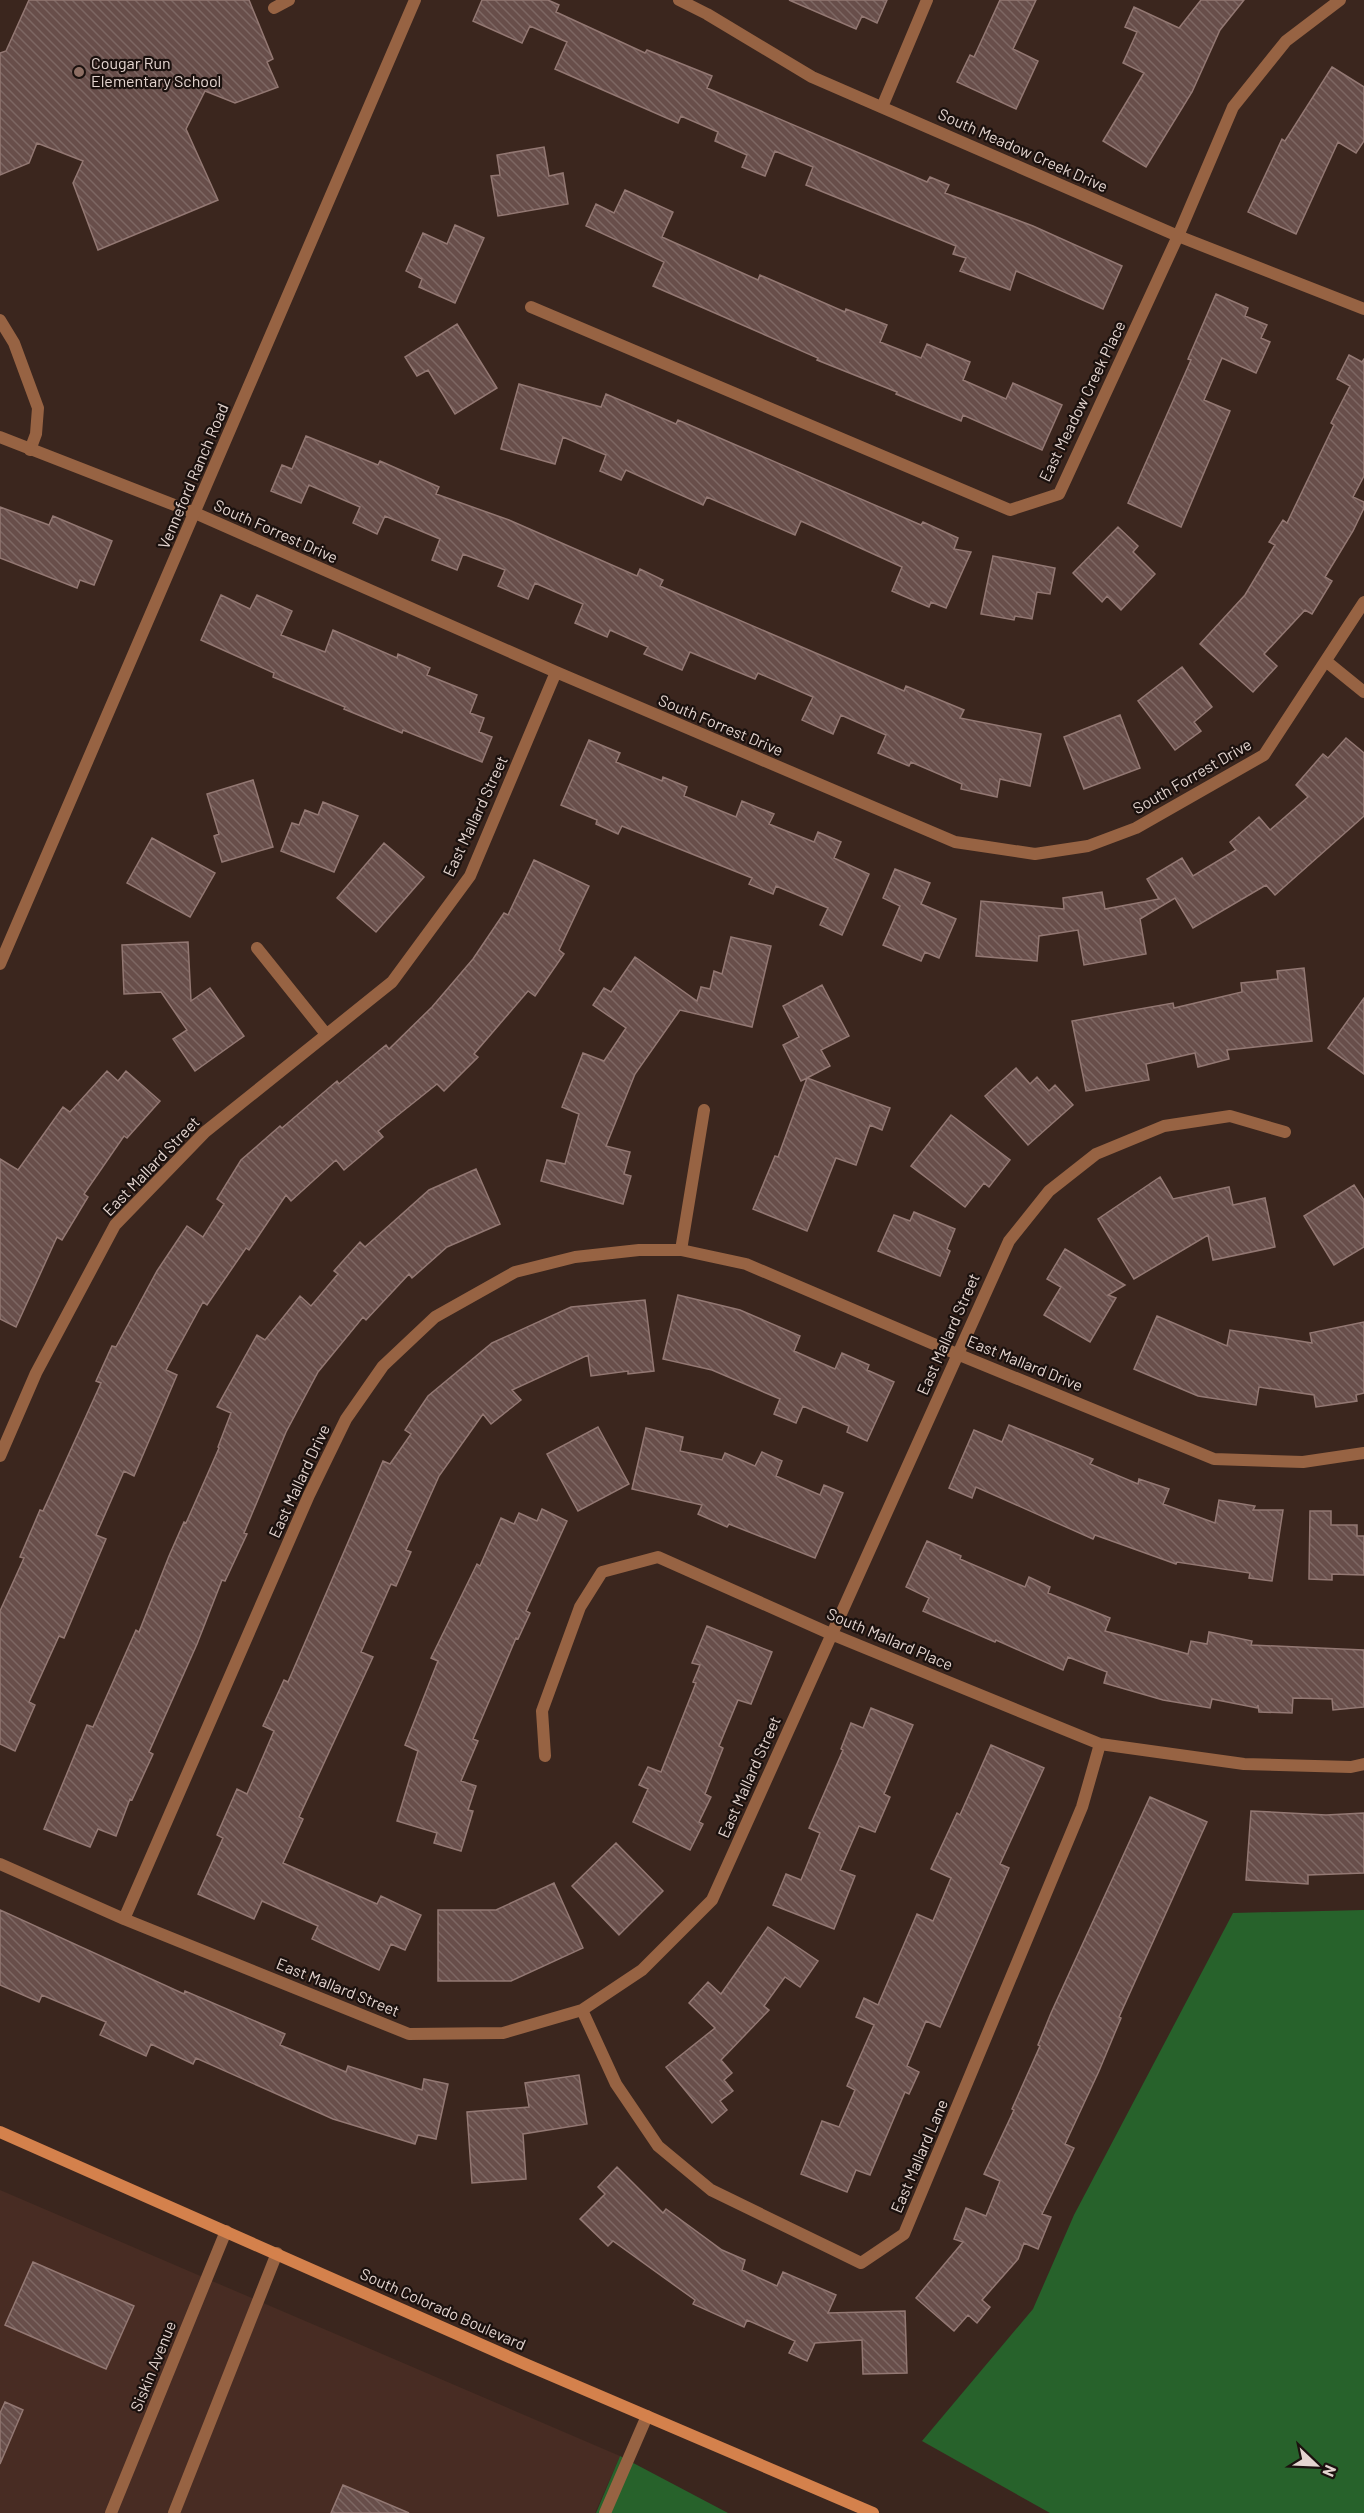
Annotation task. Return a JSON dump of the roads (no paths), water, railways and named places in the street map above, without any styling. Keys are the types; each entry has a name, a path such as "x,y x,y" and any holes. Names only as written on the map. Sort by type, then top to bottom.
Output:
{"main road":[{"name":"South Colorado Boulevard","path":"0,2132 873,2513"}],"street":[{"path":"274,8 289,0"},
{"name":"Venneford Ranch Road","path":"0,964 415,0"},
{"name":"South Meadow Creek Drive","path":"679,0 707,14 812,77 1178,236 1364,309"},
{"path":"882,107 927,0"},
{"name":"East Meadow Creek Place","path":"531,307 1010,510 1059,494 1178,236 1233,107 1286,41 1340,0"},
{"path":"0,320 14,343 38,408 36,434 30,450"},
{"name":"South Forrest Drive","path":"0,437 195,513 556,672 955,842 1035,854 1088,846 1136,828 1264,754 1327,662 1364,602"},
{"path":"1327,662 1364,692"},
{"name":"East Mallard Street","path":"0,1456 36,1373 115,1225 204,1131 392,982 470,876 556,672"},
{"path":"258,948 326,1034"},
{"path":"681,1250 704,1110"},
{"name":"East Mallard Street","path":"0,1864 124,1919 409,2034 503,2033 582,2010 642,1970 712,1900 1009,1241 1049,1191 1096,1154 1164,1126 1230,1116 1285,1132"},
{"name":"East Mallard Drive","path":"124,1919 309,1495 346,1419 383,1366 435,1317 515,1272 574,1257 639,1250 681,1250 746,1264 957,1354 1214,1459 1303,1462 1364,1453"},
{"name":"South Mallard Place","path":"545,1755 542,1711 580,1607 602,1572 658,1557 831,1634 1100,1744 1244,1764 1351,1767 1364,1764"},
{"name":"East Mallard Lane","path":"582,2010 616,2084 658,2146 711,2190 861,2263 904,2234 1082,1807 1100,1744"},
{"name":"Siskin Avenue","path":"111,2513 226,2231"},
{"path":"174,2513 277,2253"},
{"path":"605,2513 647,2416"}],"place":[{"name":"Cougar Run Elementary School","path":"79,72"}]}
